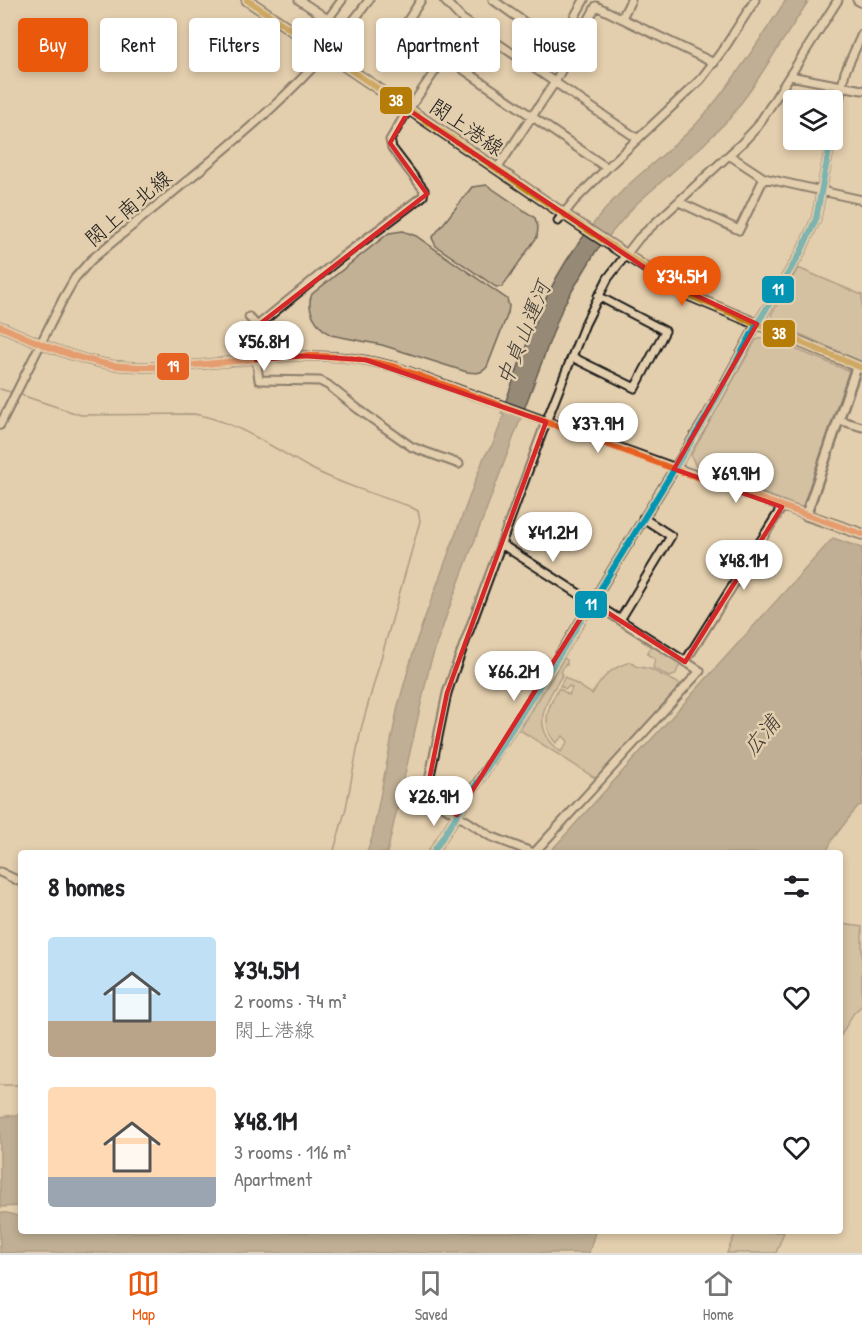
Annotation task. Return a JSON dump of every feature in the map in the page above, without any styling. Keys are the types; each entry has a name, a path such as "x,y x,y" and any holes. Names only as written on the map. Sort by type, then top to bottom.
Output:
{"main road":[{"name":"閖上港線","path":"247,0 292,31"},
{"name":"閖上港線","path":"352,72 497,169 561,217 577,223 625,255"},
{"path":"625,255 686,294 859,367 806,515 862,534"}],"street":[{"path":"304,1 328,19 342,0"},
{"name":"閖上南北線","path":"355,18 369,0"},
{"path":"410,18 422,0"},
{"path":"444,0 463,18"},
{"path":"494,0 558,46 584,0"},
{"path":"622,18 631,0"},
{"path":"561,217 607,168 688,93 714,63 755,0"},
{"path":"526,850 490,836 426,795 452,677 546,422 598,296 608,278 639,238 757,127 838,0"},
{"path":"857,0 862,3"},
{"path":"497,169 555,82 598,3 622,18 714,63"},
{"path":"841,90 850,57 862,34"},
{"path":"500,45 638,139"},
{"name":"閖上南北線","path":"0,425 75,278 91,260 273,108 309,72"},
{"path":"435,72 390,143 394,152 424,190 423,196 338,260 257,326 254,334 259,380 320,381 412,447 459,464"},
{"path":"467,72 607,168"},
{"path":"790,76 862,90"},
{"path":"435,850 707,416 757,324 809,236 816,219 829,150"},
{"path":"729,155 764,178 862,200"},
{"path":"679,202 739,230 764,178"},
{"path":"572,357 635,388 665,331 598,296"},
{"path":"249,317 257,326"},
{"path":"0,326 40,344 82,358 112,364 177,367 303,356 336,356 396,367 806,515"},
{"path":"839,420 862,427"},
{"path":"685,662 782,507"},
{"path":"620,620 671,536 643,518"},
{"path":"501,544 700,671 537,850"},
{"path":"0,872 18,881"}],"highlighted area":[{"path":"409,110 665,281 757,324 674,469 782,507 685,662 591,602 457,815 426,795 447,693 546,422 366,360 304,356 256,360 254,342 257,326 427,194 390,143"}],"shaded area":[{"path":"487,185 535,218 538,227 537,237 502,287 496,287 436,246 432,238 472,187"},
{"path":"403,231 416,236 507,299 508,313 487,367 483,371 467,372 382,345 331,335 314,317 310,306 312,294 389,233"},
{"path":"798,268 862,295 862,362 775,323 771,315"},
{"path":"766,337 849,371 801,507 697,469 691,455 756,340"},
{"path":"643,639 681,662 675,675 670,677 653,668 655,659 647,654 651,647 642,641"},
{"path":"564,658 567,660 567,665 565,664 561,672 563,674 543,714 545,733 551,743 561,752 568,741 563,736 556,743 548,729 547,715 559,688 569,695 572,688 569,686 566,689 560,686 565,677 592,694 608,674 631,662 635,666 650,669 684,686 598,780 520,730"},
{"path":"843,924 862,927 862,1005 853,1014 843,1032"},
{"path":"735,1234 783,1234 776,1253 727,1253"}],"water":[{"path":"786,0 809,0 730,118 635,205 596,251 563,306 430,664 388,850 368,850 372,838 398,706 417,639 484,457 493,444 504,415 501,414 542,307 563,267 592,225 624,189 689,131 722,93"},
{"name":"広浦","path":"833,538 862,548 862,805 858,806 832,840 827,850 552,850"},
{"path":"18,1114 18,1206 0,1207 0,1117"},
{"path":"0,1213 18,1216 18,1234 594,1234 589,1253 0,1253"}],"waterway":[{"path":"0,389 14,393"},
{"path":"18,394 81,415 194,414 210,418 254,436 322,474 418,511 420,521 361,729 346,808 334,850"},
{"path":"0,1085 18,1085"}],"transit line":[{"name":"38","path":"247,0 686,294 862,368"},
{"name":"11","path":"435,850 567,643 707,416 757,324 800,254 816,219 829,150"},
{"name":"19","path":"0,326 69,354 112,365 169,367 309,356 352,358 389,365 674,469 862,534"}],"water label":[{"name":"中貞山運河","path":"523,333"}]}
